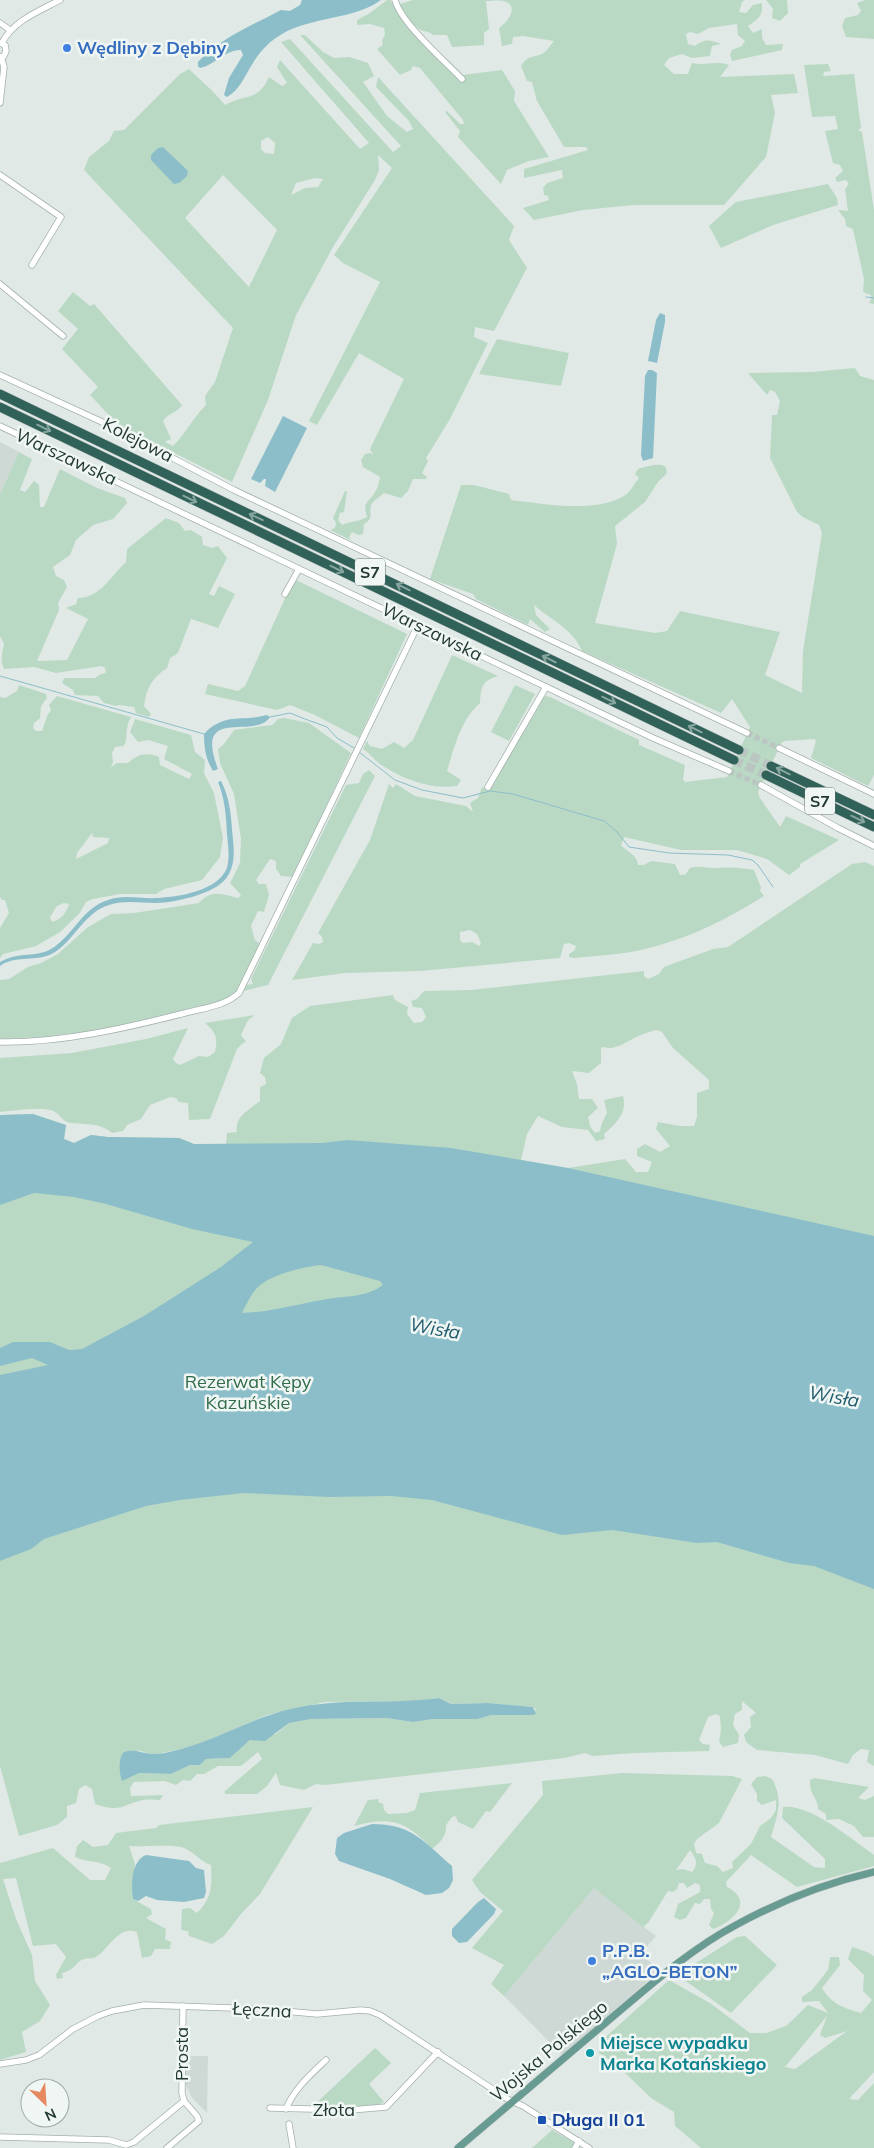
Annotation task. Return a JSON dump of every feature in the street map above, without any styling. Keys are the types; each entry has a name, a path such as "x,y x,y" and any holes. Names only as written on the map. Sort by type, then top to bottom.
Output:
{"highway":[{"name":"S7","path":"0,394 739,750"},
{"name":"S7","path":"0,407 734,760"},
{"name":"S7","path":"771,766 874,815"},
{"name":"S7","path":"766,776 874,827"}],"main road":[{"name":"Wojska Polskiego","path":"458,2148 655,1982 712,1940 735,1925 787,1900 834,1882 874,1872"}],"street":[{"path":"0,104 4,67 1,57 6,50 1,43 10,30 36,12 60,0"},
{"path":"395,0 414,29 462,79"},
{"path":"0,23 10,30"},
{"path":"0,175 61,217 32,265"},
{"path":"0,284 63,336"},
{"name":"Kolejowa","path":"0,374 113,427 274,509 747,733"},
{"name":"Warszawska","path":"0,426 653,738 730,771"},
{"path":"285,594 299,568"},
{"path":"0,1042 52,1038 131,1027 224,1003 239,993 418,625"},
{"path":"488,787 546,687"},
{"path":"779,748 874,794"},
{"path":"761,786 874,846"},
{"name":"Łęczna","path":"0,2064 26,2060 39,2055 84,2022 112,2011 144,2006 183,2006 317,2014 370,2011 589,2148"},
{"name":"Prosta","path":"183,2006 182,2093 184,2101"},
{"name":"Złota","path":"270,2108 351,2110 381,2108 391,2104 396,2094 438,2052"},
{"name":"Złota","path":"286,2109 299,2087 326,2060"},
{"path":"0,2137 79,2138 109,2140 119,2146 126,2145 138,2139 184,2101 199,2121 167,2148"},
{"path":"288,2124 293,2148"},
{"path":"575,2148 579,2141"}],"shaded area":[{"path":"0,442 19,452 0,494"},
{"path":"594,1888 656,1936 641,1954 660,1971 562,2055 504,1996"},
{"path":"186,2056 208,2056 207,2113 192,2098 186,2085"}],"green space":[{"path":"387,0 390,0 418,38 455,76 502,70 515,91 514,101 549,157 529,161 507,170 501,184 458,137 460,131 445,112 447,111 460,124 464,124 463,120 420,68 413,66 411,70 400,75 377,49 383,45 384,28 370,24 357,25 357,20"},
{"path":"413,0 745,0 742,2 739,12 746,13 753,5 762,3 762,12 759,17 748,26 753,33 762,29 762,38 766,45 783,44 782,50 732,61 730,55 732,50 742,46 745,41 738,35 737,24 709,28 698,34 690,32 686,34 688,44 695,46 708,40 721,44 712,46 710,56 692,58 682,54 669,58 664,65 674,74 688,74 692,63 715,63 729,65 720,77 794,74 798,93 771,95 775,113 766,157 724,205 634,205 583,210 534,220 523,208 549,200 548,196 544,195 543,188 547,183 563,178 562,170 524,178 524,169 588,150 586,147 564,147 537,101 532,82 527,81 521,66 527,59 540,55 547,50 554,41 523,36 513,37 512,44 502,46 499,28 509,18 512,10 511,6 503,1 486,1 489,29 484,33 484,45 452,47 447,35 433,35 421,30 411,22 400,4"},
{"path":"766,0 787,0 788,13 780,21 772,18 773,9"},
{"path":"865,0 874,0 874,39 846,37 842,26 845,18 858,15 861,11 857,3"},
{"path":"300,35 305,35 323,52 334,58 349,57 368,63 374,76 363,82 387,116 407,132 413,129 409,121 376,87 378,77 514,226 509,240 527,268 494,331 475,327 474,337 488,343 450,419 426,458 428,461 422,473 427,477 426,479 413,479 408,491 401,498 384,493 375,500 371,505 370,518 364,524 363,534 359,535 352,532 349,537 351,540 330,530 335,528 336,523 333,518 345,491 347,491 344,512 340,513 338,520 342,525 367,517 365,508 376,490 380,477 363,467 361,460 365,454 370,453 373,455 370,449 404,379 359,353 317,425 309,421 380,282 343,263 334,255 392,168 378,155 379,170 375,180 333,247 296,315 268,400 232,482 117,424 90,395 98,387 62,349 78,329 58,311 73,292 90,306 94,304 182,405 163,421 171,439 165,442 173,446 206,405 205,396 215,382 233,328 84,170 89,157 109,141 114,131 124,130 180,74 189,69 225,105 255,94 265,85 269,77 282,86 287,83 277,67 280,60 360,149 369,143 281,42 290,39 393,152 401,146","holes":["268,137 275,143 274,154 265,153 261,149 261,141","223,175 277,230 249,287 185,218","315,178 323,179 318,187 305,188 291,195 296,183"]},
{"path":"828,64 831,71 824,72 823,76 854,74 861,128 858,130 862,132 874,210 874,304 869,303 871,295 863,292 864,279 853,229 846,226 845,219 838,210 848,211 845,189 849,184 846,180 837,182 835,178 843,171 840,165 833,163 825,131 838,129 835,116 812,117 804,65"},
{"path":"828,184 837,198 838,205 773,225 721,248 709,226 736,202"},
{"path":"497,339 569,353 561,386 479,374"},
{"path":"855,368 860,376 874,380 874,775 868,786 811,758 816,741 814,739 785,741 782,742 758,792 780,827 786,816 839,840 800,864 800,867 789,875 767,859 737,850 681,850 624,837 621,845 634,856 638,865 644,865 651,861 675,864 680,875 685,875 690,868 698,867 754,870 761,887 760,891 764,896 717,923 649,948 624,953 574,958 569,957 569,954 575,950 576,946 569,943 564,944 560,958 420,971 345,973 292,980 313,943 319,944 323,942 322,937 318,933 370,840 389,784 393,788 396,784 415,796 466,806 473,812 470,803 478,798 482,787 487,789 541,698 550,697 639,740 639,745 685,765 683,779 685,782 727,777 750,727 732,699 721,713 582,651 578,643 567,631 534,605 536,615 550,629 545,632 530,619 528,625 476,599 473,594 430,579 461,485 474,485 509,494 511,500 554,505 586,506 602,504 627,494 639,478 635,474 638,469 656,465 666,467 667,473 658,482 645,502 615,526 617,544 595,623 655,633 667,631 680,611 780,632 765,675 802,693 803,651 822,533 819,525 797,512 770,458 772,415 777,415 780,401 775,392 770,390 767,395 748,373 812,372","holes":["470,930 477,934 481,943 479,946 472,942 463,943 460,940 460,932"]},
{"path":"19,452 32,459 20,490 25,492 34,481 39,485 40,507 44,507 60,469 97,488 125,498 127,503 113,519 93,525 76,540 70,555 53,567 56,576 64,580 67,587 58,603 59,610 37,661 67,660 88,619 66,608 76,604 78,598 93,594 105,585 126,562 127,549 166,518 179,523 185,531 191,530 202,537 203,545 212,548 218,546 227,558 209,594 214,596 219,586 235,594 218,628 191,619 178,653 170,658 167,668 154,679 148,688 144,706 151,714 149,717 136,713 134,707 104,703 98,696 75,695 73,690 62,683 64,678 95,678 106,673 105,668 102,666 56,673 34,667 4,669 2,654 4,644 0,636 0,494"},
{"path":"294,579 407,634 359,738 315,715 290,705 277,710 205,694 208,684 238,691 245,686"},
{"path":"452,655 498,676 488,680 483,686 480,703 463,726 456,743 447,771 461,780 457,786 427,785 407,779 380,764 363,749 367,741 370,746 382,749 394,742 404,748 413,740"},
{"path":"19,685 46,694 47,698 41,706 40,718 34,723 33,728 36,731 42,731 51,710 49,705 57,696 131,717 124,746 115,747 112,753 113,763 110,768 117,763 128,763 146,754 159,757 160,765 189,779 192,774 164,759 168,746 148,740 138,742 130,732 135,719 191,735 195,752 205,760 204,773 214,793 223,838 220,857 202,880 164,889 156,894 120,894 93,899 86,902 79,914 60,932 36,946 3,954 0,958 0,928 9,913 5,900 2,900 0,897 0,697 5,698 17,691","holes":["92,833 93,837 109,838 108,843 76,859 77,853","64,903 69,904 65,913 52,922 50,917 57,906"]},
{"path":"515,685 535,694 509,741 491,732"},
{"path":"284,718 309,723 351,753 293,877 281,876 276,869 276,861 270,859 256,880 259,884 266,884 269,895 264,912 258,911 251,926 255,940 260,944 236,993 226,1000 103,1030 43,1037 0,1039 0,980 9,979 28,967 58,954 88,927 111,914 134,913 199,903 213,894 238,898 241,895 230,883 240,863 241,839 234,794 220,763 218,749 234,730 272,725 278,719"},
{"path":"369,770 375,776 268,985 243,991 247,985 253,984 251,979 346,785 359,783 363,774"},
{"name":"Rezerwat Kępy Kazuńskie","path":"865,862 874,866 874,1766 867,1762 869,1750 861,1749 853,1755 848,1764 815,1755 757,1750 746,1742 744,1735 751,1727 750,1717 756,1713 742,1701 742,1710 735,1714 733,1725 739,1735 738,1743 723,1747 719,1742 721,1730 720,1716 716,1714 708,1717 699,1740 703,1744 710,1745 709,1751 593,1756 585,1753 565,1758 325,1785 316,1784 304,1790 280,1785 276,1773 267,1786 257,1794 226,1794 224,1792 262,1759 258,1752 241,1766 218,1766 204,1774 197,1774 190,1781 183,1780 176,1785 165,1781 134,1782 130,1788 131,1796 163,1795 160,1800 143,1800 116,1808 104,1807 95,1804 92,1789 85,1785 79,1789 76,1803 67,1806 67,1817 57,1825 19,1836 0,1766 0,1115 33,1114 66,1125 64,1139 74,1143 91,1135 179,1138 194,1144 226,1144 227,1133 237,1132 240,1118 260,1101 260,1087 266,1084 265,1077 260,1073 264,1058 281,1044 292,1018 310,1006 393,995 395,1000 408,1007 407,1014 414,1023 422,1022 426,1017 422,1008 413,1007 411,1001 417,999 424,991 471,990 644,971 644,976 648,979 659,974 664,967 713,949 728,947 852,864","holes":["656,1030 662,1032 673,1048 709,1080 709,1089 697,1093 697,1117 694,1126 680,1126 658,1122 656,1129 670,1146 660,1152 645,1144 637,1149 637,1156 652,1162 648,1172 636,1172 625,1159 568,1168 521,1160 527,1134 538,1116 562,1127 588,1130 596,1141 605,1139 604,1134 620,1117 624,1107 623,1096 604,1100 607,1113 600,1131 595,1133 590,1126 588,1117 598,1108 592,1099 579,1099 577,1084 572,1071 589,1073 601,1063 601,1048 616,1047 638,1036","439,1698 451,1704 488,1703 533,1707 536,1709 533,1715 491,1715 478,1719 433,1719 413,1722 386,1718 311,1719 289,1723 276,1734 250,1740 230,1758 206,1759 200,1765 190,1765 171,1774 139,1773 138,1750 153,1755 189,1747 267,1715 325,1702 419,1701"]},
{"path":"255,1015 248,1020 241,1035 246,1042 237,1049 210,1119 189,1120 188,1103 179,1102 176,1098 170,1097 150,1105 141,1119 127,1125 123,1131 112,1133 102,1127 68,1122 51,1110 29,1109 0,1112 0,1058 72,1053 146,1039 188,1028 173,1059 180,1065 199,1056 208,1057 215,1052 215,1036 212,1029 205,1023"},
{"path":"622,1773 732,1776 742,1779 719,1823 697,1839 694,1844 696,1853 702,1854 705,1863 717,1866 723,1872 733,1868 732,1862 751,1844 760,1826 771,1818 776,1810 776,1800 762,1805 757,1801 757,1794 751,1784 757,1777 765,1776 772,1779 779,1801 771,1837 814,1867 825,1868 825,1859 782,1818 783,1807 806,1811 830,1824 874,1855 874,1866 797,1887 751,1855 726,1882 727,1887 739,1898 740,1905 738,1911 728,1921 713,1929 709,1925 714,1913 711,1909 710,1899 704,1899 700,1904 695,1903 686,1918 680,1920 674,1917 678,1904 700,1892 700,1885 695,1883 687,1888 684,1883 679,1883 677,1889 673,1892 668,1891 648,1923 643,1927 594,1888 504,1996 491,1984 504,1965 472,1948 503,1911 480,1892 472,1880 543,1795 542,1781","holes":["690,1850 696,1864 692,1872 683,1869 676,1870"]},
{"path":"814,1778 869,1787 858,1798 865,1800 874,1796 874,1837 863,1837 854,1826 839,1819 826,1820 826,1814 818,1809 811,1789 810,1780"},
{"path":"512,1783 490,1812 486,1811 473,1829 458,1822 456,1816 452,1817 446,1825 442,1839 432,1849 414,1832 397,1823 378,1821 354,1826 368,1800 379,1799 378,1802 383,1804 384,1810 388,1814 407,1813 415,1810 420,1793"},
{"path":"313,1807 260,1894 224,1936 212,1944 189,1936 188,1931 181,1930 182,1909 190,1908 197,1913 206,1902 210,1891 211,1865 181,1847 129,1846 135,1864 132,1890 133,1899 151,1909 152,1914 146,1918 166,1929 165,1939 171,1942 170,1949 155,1949 151,1956 142,1958 137,1932 124,1932 96,1957 81,1960 70,1970 62,1973 63,1978 57,1979 56,1975 66,1957 56,1944 33,1946 16,1878 3,1879 16,1919 32,1955 35,1981 50,2005 40,2021 22,2032 26,2052 0,2060 0,1863 53,1848 90,1880 105,1880 111,1868 107,1865 75,1857 77,1846 83,1840 93,1847 108,1845 116,1833 156,1828 159,1825"},
{"path":"745,1936 777,1965 731,2013 677,1975 737,1937"},
{"path":"852,1947 874,1956 874,2072 849,2099 858,2100 874,2083 874,2148 701,2148 675,2126 674,2112 651,2098 618,2066 599,2053 600,2042 669,1980 710,2003 750,2033 766,2033 786,2026 808,2005 828,2013 819,2001 802,2002 802,1997 812,1990 828,1970 830,1957 839,1957 840,1965 822,1988 834,2002 861,2013 872,2000 863,1991 864,1975 848,1959","holes":["827,2016 820,2035 825,2038 847,2031 795,2069 785,2067"]},
{"path":"375,2048 391,2063 369,2084 384,2102 359,2108 313,2106"},
{"path":"552,2130 575,2143 571,2148 532,2148"}],"water":[{"path":"302,0 381,0 359,11 293,28 278,37 262,50 239,86 227,97 224,95 229,78 243,55 241,50 225,54 211,64 200,68 198,66 198,62 207,53 227,39 281,10 290,11 300,5"},
{"path":"163,147 188,171 187,176 179,183 174,184 151,160 151,155 158,148"},
{"path":"660,313 665,315 665,322 657,363 648,361 656,320"},
{"path":"648,370 657,373 653,458 643,461 641,455 645,376"},
{"path":"283,416 307,428 275,492 265,486 266,479 260,483 251,479"},
{"path":"267,715 270,717 262,723 220,730 213,737 212,749 218,769 213,771 206,754 204,734 211,727 226,720"},
{"path":"221,781 227,795 230,810 234,852 230,871 221,884 192,897 174,901 155,903 126,902 109,905 93,913 62,947 55,952 42,957 13,960 0,966 0,962 7,959 45,952 51,949 66,937 91,909 108,900 120,897 157,898 176,896 196,891 215,882 227,868 228,860 225,807 218,782"},
{"name":"Rezerwat Kępy Kazuńskie","path":"33,1114 66,1125 64,1139 74,1143 91,1135 179,1138 194,1144 322,1143 348,1140 451,1148 568,1168 874,1236 874,1589 814,1566 789,1563 717,1542 697,1543 612,1530 562,1535 432,1500 391,1496 329,1497 244,1493 180,1500 146,1506 44,1539 31,1549 0,1561 0,1375 48,1365 32,1358 0,1366 0,1348 13,1342 50,1342 69,1350 82,1349 144,1316 221,1267 253,1242 192,1229 106,1204 74,1197 34,1193 0,1205 0,1115","holes":["321,1265 380,1281 383,1285 364,1294 242,1313 259,1286 272,1278 297,1269"]},
{"path":"439,1698 451,1704 488,1703 533,1707 536,1714 491,1715 478,1719 433,1719 413,1722 386,1718 311,1719 289,1723 265,1741 250,1740 230,1758 206,1759 200,1765 190,1765 171,1774 139,1773 122,1781 121,1778 120,1762 124,1752 161,1754 203,1742 261,1718 291,1709 328,1703"},
{"path":"372,1824 397,1827 424,1842 452,1866 453,1880 449,1888 442,1893 426,1895 390,1879 339,1861 335,1854 337,1838 344,1833"},
{"path":"146,1855 189,1861 196,1868 204,1870 206,1892 204,1898 184,1902 157,1900 146,1896 138,1901 133,1899 133,1874 137,1862"},
{"path":"484,1898 496,1909 494,1914 467,1942 459,1943 452,1936 452,1929"}],"waterway":[{"path":"866,297 874,298"},
{"path":"0,676 204,734"},
{"path":"270,717 290,713 327,727 337,738 354,748"},
{"path":"359,752 395,780 422,790 463,798 490,791 513,794 604,821 617,832 629,847 669,853 728,855 752,860 758,865 773,887"}],"tunnel":[{"path":"747,733 779,748"},
{"path":"739,750 771,766"},
{"path":"734,760 766,775"},
{"path":"729,771 761,785"}],"place":[{"name":"Wędliny z Dębiny","path":"67,48"},
{"name":"P.P.B. „AGLO-BETON”","path":"592,1961"},
{"name":"Miejsce wypadku Marka Kotańskiego","path":"590,2053"},
{"name":"Długa II 01","path":"542,2120"}],"water label":[{"name":"Wisła","path":"435,1328"},
{"name":"Wisła","path":"834,1396"}]}
